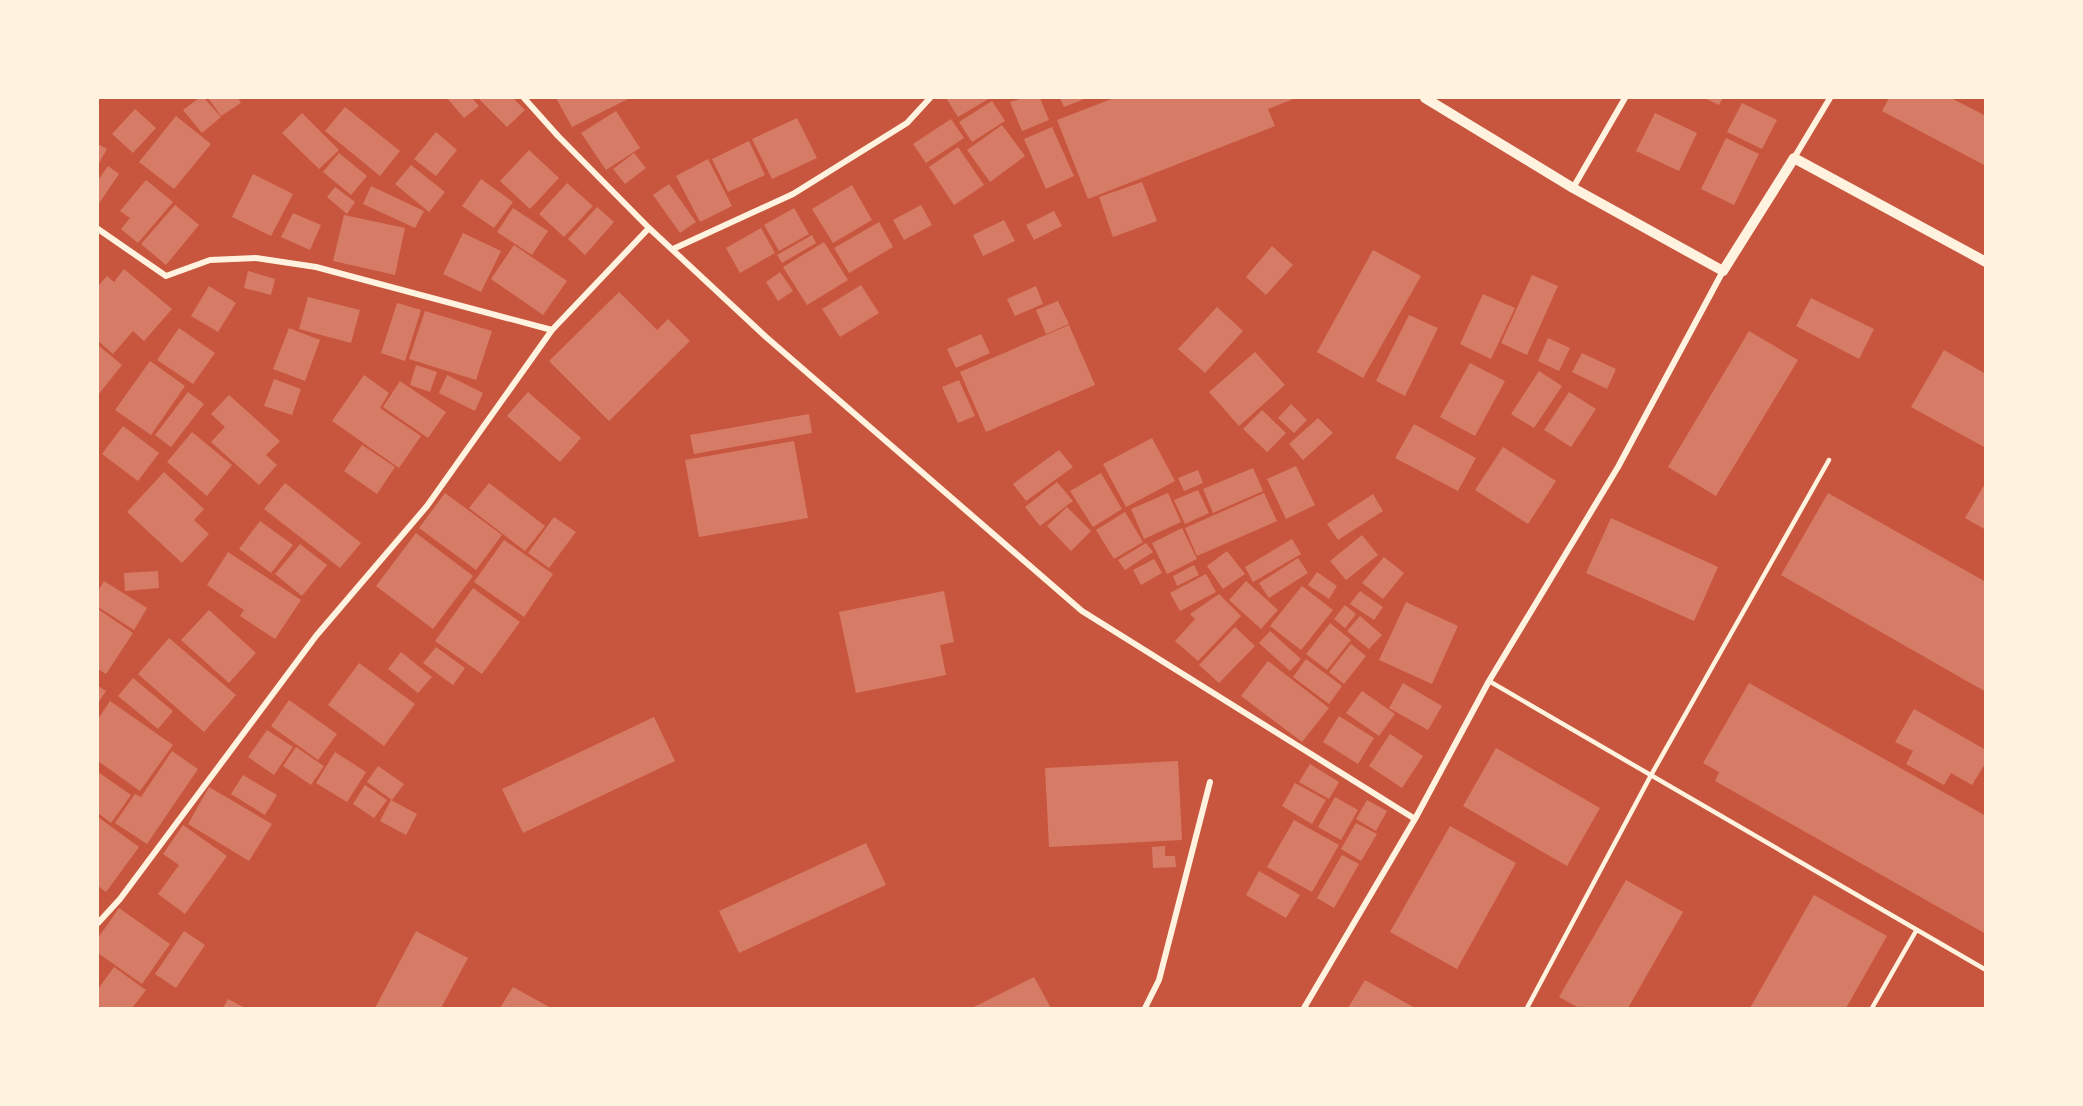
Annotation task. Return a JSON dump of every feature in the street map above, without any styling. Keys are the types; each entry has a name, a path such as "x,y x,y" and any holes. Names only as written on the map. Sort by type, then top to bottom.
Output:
{"street":[{"path":"524,98 558,136 649,228 766,337 1082,611 1415,819"},
{"path":"673,249 793,194 907,123 930,98"},
{"path":"1425,98 1573,188 1723,272"},
{"path":"1573,188 1625,98"},
{"path":"1304,1008 1415,819 1489,681 1618,467 1723,272 1830,98"},
{"path":"1794,158 1986,262"},
{"path":"98,923 128,890 316,636 427,506 552,330 649,228"},
{"path":"98,229 165,276 210,260 256,258 316,267 552,330"},
{"path":"1145,1008 1159,980 1210,782"}],"lane":[{"path":"1527,1008 1650,777 1829,460"},
{"path":"1489,681 1650,777 1986,970"},
{"path":"1872,1008 1916,930"}],"building":[{"path":"199,98 204,98 221,117 202,133 183,110"},
{"path":"208,98 238,98 241,103 221,116"},
{"path":"447,98 472,98 479,106 464,118"},
{"path":"478,98 513,98 525,110 507,127"},
{"path":"556,98 630,98 572,127"},
{"path":"946,98 990,98 958,117"},
{"path":"1023,98 1040,98 1049,120 1022,131 1010,102"},
{"path":"1060,98 1087,98 1064,107"},
{"path":"1114,98 1296,98 1268,109 1275,126 1088,199 1057,120"},
{"path":"1704,98 1723,98 1719,105"},
{"path":"1889,98 1951,98 1986,116 1986,166 1882,111"},
{"path":"992,101 1005,121 972,142 959,122"},
{"path":"1742,103 1777,120 1762,149 1727,132"},
{"path":"345,107 400,151 380,176 325,131"},
{"path":"135,109 156,128 133,153 112,134"},
{"path":"616,111 640,148 606,170 581,133"},
{"path":"302,113 339,150 319,169 282,133"},
{"path":"1655,113 1697,133 1679,171 1636,151"},
{"path":"176,116 211,144 174,189 139,162"},
{"path":"797,118 817,158 772,179 752,139"},
{"path":"951,119 964,138 926,163 913,144"},
{"path":"1002,125 1025,156 990,182 967,150"},
{"path":"1052,127 1074,176 1046,189 1024,139"},
{"path":"436,132 457,150 436,176 414,159"},
{"path":"1726,138 1759,154 1734,205 1701,189"},
{"path":"749,141 765,175 728,192 712,159"},
{"path":"98,144 107,149 98,165"},
{"path":"958,147 984,185 954,205 929,167"},
{"path":"529,150 559,178 530,209 500,181"},
{"path":"339,153 367,176 351,195 323,172"},
{"path":"634,153 646,168 625,184 613,169"},
{"path":"708,159 732,206 700,222 676,176"},
{"path":"411,165 445,192 429,212 395,184"},
{"path":"108,166 119,174 98,205 98,180"},
{"path":"253,174 293,194 271,236 232,217"},
{"path":"481,179 513,202 494,228 462,206"},
{"path":"146,180 173,202 138,243 121,229 130,218 120,211"},
{"path":"1142,182 1157,221 1113,237 1099,197"},
{"path":"567,183 593,206 564,237 539,214"},
{"path":"669,184 696,222 680,233 653,195"},
{"path":"852,185 872,220 833,243 812,209"},
{"path":"371,186 424,211 415,228 363,204"},
{"path":"335,187 355,202 347,214 327,197"},
{"path":"175,205 199,225 166,265 141,244"},
{"path":"921,205 932,225 904,240 893,220"},
{"path":"597,207 614,222 585,255 568,239"},
{"path":"513,208 548,231 532,255 497,232"},
{"path":"794,208 809,234 779,251 764,225"},
{"path":"1054,211 1062,226 1034,240 1026,225"},
{"path":"293,213 321,225 310,250 281,237"},
{"path":"344,215 405,228 395,275 333,261"},
{"path":"1004,220 1015,241 983,256 973,235"},
{"path":"879,222 893,247 849,273 834,248"},
{"path":"761,228 775,253 740,273 726,248"},
{"path":"463,233 501,251 481,292 443,274"},
{"path":"812,235 816,243 782,263 777,255"},
{"path":"824,242 848,280 807,305 783,267"},
{"path":"514,245 567,281 543,315 491,279"},
{"path":"1272,246 1293,265 1266,295 1246,277"},
{"path":"1373,250 1421,276 1363,378 1317,352"},
{"path":"124,269 172,309 144,341 133,331 113,354 98,341 98,286 107,276 114,282"},
{"path":"248,271 275,279 271,295 244,288"},
{"path":"780,272 793,291 778,301 766,282"},
{"path":"1532,275 1558,286 1527,355 1501,343"},
{"path":"861,285 879,313 840,337 822,309"},
{"path":"209,286 236,303 218,332 191,316"},
{"path":"1036,286 1043,304 1015,316 1007,299"},
{"path":"619,292 657,330 668,319 690,341 609,421 549,361"},
{"path":"1483,294 1515,308 1491,359 1460,344"},
{"path":"308,297 360,310 351,343 299,329"},
{"path":"1811,298 1874,329 1859,359 1796,326"},
{"path":"1058,301 1069,324 1046,334 1036,310"},
{"path":"397,303 421,310 405,361 381,353"},
{"path":"1217,307 1243,331 1205,373 1178,349"},
{"path":"425,311 492,331 476,380 409,359"},
{"path":"1409,315 1438,328 1405,396 1376,381"},
{"path":"1069,325 1095,385 986,432 960,372"},
{"path":"179,328 215,353 193,384 157,360"},
{"path":"289,328 320,340 305,381 273,369"},
{"path":"1749,331 1798,360 1716,496 1668,467"},
{"path":"981,334 990,353 956,368 947,349"},
{"path":"1548,338 1570,348 1559,371 1538,361"},
{"path":"98,345 122,365 98,395"},
{"path":"1944,350 1986,374 1986,448 1911,407"},
{"path":"1255,352 1285,385 1239,426 1209,392"},
{"path":"1582,353 1616,369 1607,389 1572,372"},
{"path":"150,361 185,386 151,435 115,410"},
{"path":"1470,363 1505,381 1475,436 1440,417"},
{"path":"416,365 437,372 430,392 410,385"},
{"path":"1539,371 1562,386 1534,428 1511,414"},
{"path":"364,375 389,393 380,408 421,436 399,468 332,421"},
{"path":"447,375 483,393 475,411 439,393"},
{"path":"274,379 301,389 292,415 264,406"},
{"path":"959,380 975,416 958,423 942,387"},
{"path":"400,381 446,412 428,438 383,407"},
{"path":"188,392 204,404 171,447 155,435"},
{"path":"528,392 581,438 560,462 507,416"},
{"path":"1569,392 1596,409 1571,447 1544,430"},
{"path":"229,395 280,441 266,455 277,465 259,485 211,442 225,427 211,414"},
{"path":"1291,404 1307,420 1294,433 1278,418"},
{"path":"1262,410 1286,433 1267,452 1243,429"},
{"path":"809,414 812,433 694,454 690,435"},
{"path":"1318,418 1333,433 1303,460 1289,444"},
{"path":"1414,424 1476,458 1458,491 1395,458"},
{"path":"123,426 159,453 138,481 102,454"},
{"path":"192,432 232,465 207,496 167,462"},
{"path":"1152,438 1175,481 1126,507 1103,464"},
{"path":"794,441 808,518 699,537 685,460"},
{"path":"362,445 395,467 377,494 344,471"},
{"path":"1503,447 1556,481 1528,524 1475,490"},
{"path":"1059,450 1073,467 1026,501 1013,484"},
{"path":"1296,466 1315,505 1286,519 1267,479"},
{"path":"1253,468 1263,491 1213,513 1203,489"},
{"path":"1198,470 1203,483 1184,491 1178,478"},
{"path":"164,472 204,509 194,520 209,534 182,563 127,512"},
{"path":"1101,473 1122,509 1093,527 1070,491"},
{"path":"1057,482 1073,501 1040,526 1025,507"},
{"path":"1986,482 1986,530 1965,518"},
{"path":"285,483 361,543 340,568 264,509"},
{"path":"489,483 545,526 525,551 469,508"},
{"path":"1198,490 1209,513 1185,524 1174,500"},
{"path":"445,493 502,535 476,570 419,528"},
{"path":"1168,493 1181,522 1144,539 1131,509"},
{"path":"1264,493 1277,521 1197,556 1185,528"},
{"path":"1828,493 1986,582 1986,692 1781,575"},
{"path":"1373,494 1383,511 1338,540 1327,524"},
{"path":"1067,507 1091,531 1071,551 1047,526"},
{"path":"1125,512 1143,542 1114,559 1096,530"},
{"path":"554,517 576,532 549,568 528,553"},
{"path":"1611,518 1718,567 1694,621 1586,573"},
{"path":"260,521 293,545 271,573 239,549"},
{"path":"1182,528 1197,559 1167,574 1152,543"},
{"path":"416,533 473,576 433,629 376,586"},
{"path":"1362,535 1378,555 1346,580 1330,561"},
{"path":"1292,539 1301,554 1253,582 1245,567"},
{"path":"504,540 553,574 524,617 474,582"},
{"path":"1146,543 1153,552 1125,570 1118,560"},
{"path":"300,544 327,565 302,596 275,574"},
{"path":"1227,551 1245,574 1223,589 1207,566"},
{"path":"228,552 301,600 275,639 240,616 244,610 207,585"},
{"path":"1384,557 1404,573 1383,599 1362,583"},
{"path":"1298,558 1308,573 1269,598 1259,583"},
{"path":"1154,559 1162,573 1141,585 1133,570"},
{"path":"1194,565 1199,575 1177,586 1173,576"},
{"path":"158,571 159,588 125,591 124,573"},
{"path":"1317,572 1337,586 1329,599 1308,585"},
{"path":"1206,574 1216,592 1180,611 1170,593"},
{"path":"104,581 147,608 134,630 98,607 98,591"},
{"path":"1246,581 1278,610 1261,629 1229,600"},
{"path":"1302,586 1333,610 1301,650 1270,626"},
{"path":"473,588 520,622 482,674 435,641"},
{"path":"944,591 954,642 940,645 946,675 856,693 839,612"},
{"path":"1360,591 1383,607 1374,620 1350,604"},
{"path":"1219,594 1241,616 1198,661 1175,641 1195,619 1190,614"},
{"path":"1406,602 1458,626 1432,684 1379,660"},
{"path":"1345,605 1356,614 1345,628 1334,619"},
{"path":"98,609 133,633 106,674 98,669"},
{"path":"209,610 256,653 229,683 181,640"},
{"path":"1360,616 1382,635 1369,649 1347,631"},
{"path":"1330,623 1351,640 1327,670 1306,654"},
{"path":"1235,627 1255,646 1219,683 1199,665"},
{"path":"1270,631 1301,659 1290,671 1259,643"},
{"path":"169,638 236,695 204,732 138,674"},
{"path":"1351,644 1366,656 1344,684 1329,672"},
{"path":"436,647 465,668 453,685 423,663"},
{"path":"401,652 432,677 418,693 388,669"},
{"path":"1306,659 1342,686 1329,704 1293,677"},
{"path":"1268,661 1329,708 1302,742 1241,696"},
{"path":"359,663 415,704 384,746 328,705"},
{"path":"133,678 173,711 158,729 118,696"},
{"path":"1403,683 1442,706 1428,730 1389,708"},
{"path":"1749,683 1986,816 1986,934 1715,781 1719,772 1703,763"},
{"path":"98,686 106,691 98,703"},
{"path":"1362,691 1395,714 1379,736 1346,713"},
{"path":"289,700 337,734 318,760 271,726"},
{"path":"110,701 173,745 140,791 98,761 98,719"},
{"path":"1914,709 1986,750 1986,762 1972,785 1951,773 1944,785 1906,764 1913,751 1895,742"},
{"path":"1339,716 1374,738 1358,764 1323,742"},
{"path":"654,717 675,761 523,833 502,789"},
{"path":"267,730 293,747 274,775 248,757"},
{"path":"1390,734 1423,756 1402,788 1369,766"},
{"path":"296,747 324,766 311,785 283,766"},
{"path":"1496,748 1600,808 1567,866 1463,806"},
{"path":"172,751 198,769 147,844 115,823 135,794 141,797"},
{"path":"335,752 366,772 347,802 316,783"},
{"path":"1178,761 1182,840 1049,847 1045,768"},
{"path":"1310,764 1339,782 1329,799 1299,782"},
{"path":"378,766 404,784 392,800 367,782"},
{"path":"98,772 131,795 111,823 98,813"},
{"path":"243,775 277,795 265,815 231,794"},
{"path":"1295,783 1326,800 1312,824 1282,806"},
{"path":"365,785 387,800 374,818 353,804"},
{"path":"209,787 272,824 249,861 188,824"},
{"path":"1335,797 1358,810 1341,840 1318,827"},
{"path":"391,800 417,814 406,835 380,821"},
{"path":"1367,800 1387,811 1376,831 1356,819"},
{"path":"98,817 139,847 106,892 98,886"},
{"path":"1294,820 1339,845 1312,892 1267,867"},
{"path":"1356,823 1377,834 1361,861 1341,849"},
{"path":"183,825 227,856 185,914 158,894 179,865 163,854"},
{"path":"1450,826 1516,863 1457,969 1390,932"},
{"path":"866,843 886,885 739,953 719,911"},
{"path":"1165,846 1165,856 1175,856 1176,867 1153,868 1152,847"},
{"path":"1342,855 1359,864 1334,908 1317,898"},
{"path":"1259,871 1300,895 1286,918 1246,895"},
{"path":"1626,880 1683,912 1628,1008 1579,1008 1559,997"},
{"path":"1814,895 1887,936 1846,1008 1750,1008"},
{"path":"119,908 170,944 142,984 98,953 98,938"},
{"path":"184,931 205,945 176,988 155,974"},
{"path":"416,931 468,958 441,1008 375,1008"},
{"path":"114,967 146,990 132,1008 102,1008 98,1005 98,989"},
{"path":"1034,977 1051,1008 972,1008"},
{"path":"1365,980 1415,1008 1348,1008"},
{"path":"513,987 551,1008 500,1008"},
{"path":"228,999 245,1008 223,1008"}]}
